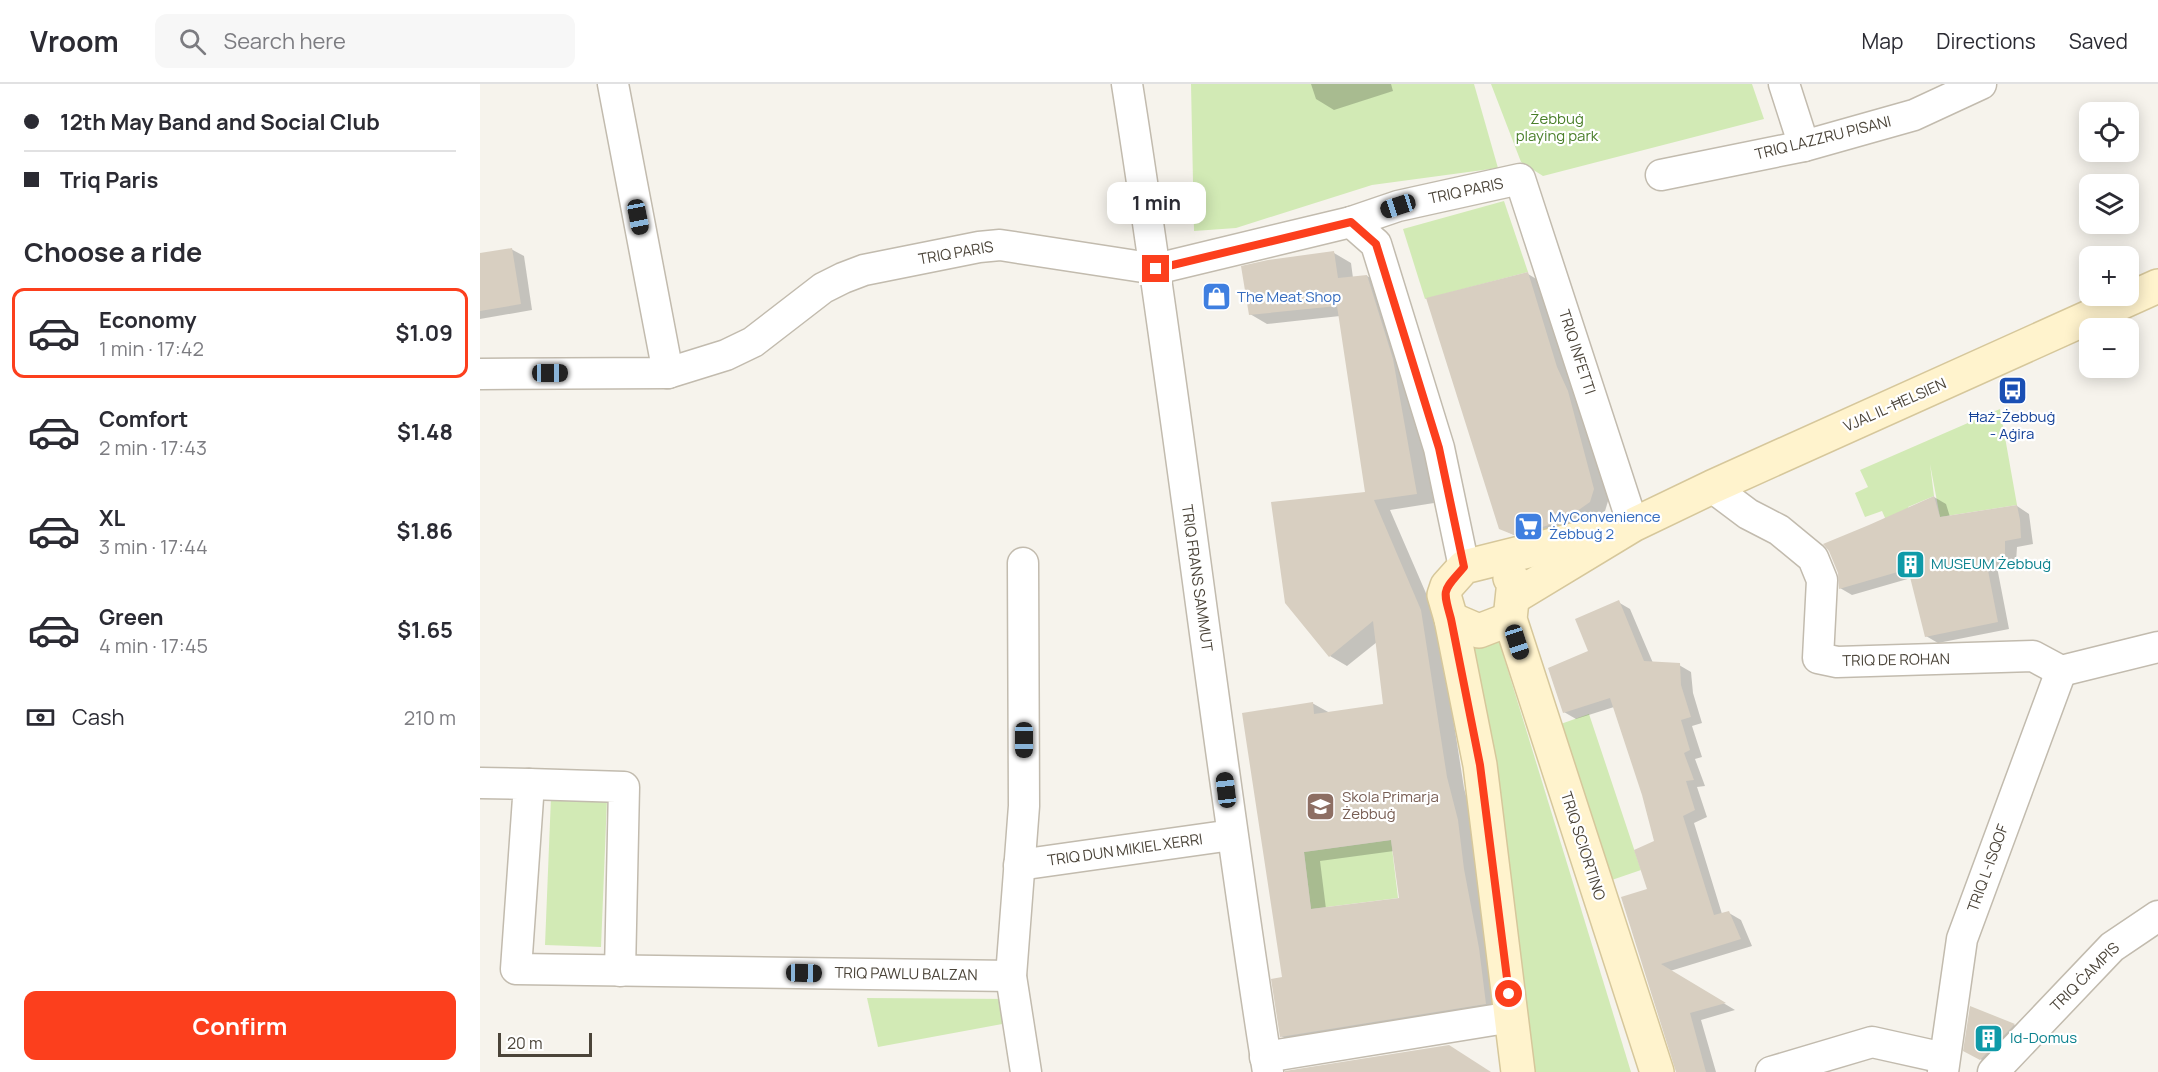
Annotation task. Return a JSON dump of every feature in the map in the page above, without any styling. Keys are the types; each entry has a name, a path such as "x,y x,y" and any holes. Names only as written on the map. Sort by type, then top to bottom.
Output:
{"street":[{"path":"613,84 668,373"},
{"name":"TRIQ FRANS SAMMUT","path":"1127,84 1156,269 1232,836 1266,1064"},
{"path":"1784,84 1804,146"},
{"name":"TRIQ LAZZRU PISANI","path":"1661,175 1804,146 1914,115 1981,84"},
{"name":"TRIQ PARIS","path":"480,374 668,373 726,355 753,342 823,288 864,270 979,247 1000,245 1156,269 1351,222 1398,206 1520,179"},
{"name":"TRIQ INFETTI","path":"1520,179 1633,525"},
{"path":"1351,222 1376,244 1477,565 1448,586 1444,595 1451,619 1480,765 1518,1072"},
{"name":"VJAL IL-ĦELSIEN","path":"1512,608 1633,525 1712,487 2158,286"},
{"name":"TRIQ DE ROHAN","path":"1712,487 1748,514 1779,530 1813,558 1822,580 1818,658 1837,662 2033,656 2061,671"},
{"name":"VJAL IL-ĦELSIEN","path":"1477,565 1633,525"},
{"path":"1023,563 1024,806 1011,976 1026,1072"},
{"name":"TRIQ SCIORTINO","path":"1477,565 1514,581 1512,608 1657,1072"},
{"path":"1451,619 1479,632 1512,608"},
{"path":"2061,671 2158,648"},
{"name":"TRIQ L-ISQOF","path":"1943,1065 1962,939 2061,671"},
{"path":"480,783 624,787 620,970"},
{"name":"TRIQ PAWLU BALZAN","path":"529,784 516,969 1011,976"},
{"name":"TRIQ DUN MIKIEL XERRI","path":"1019,865 1232,836"},
{"name":"TRIQ ĊAMPIS","path":"1993,1072 2112,947 2158,916"},
{"path":"1266,1064 1512,1017"},
{"path":"1771,1072 1872,1042 1943,1065"}],"green space":[{"path":"1191,84 1474,84 1498,168 1372,185 1236,228 1194,231"},
{"name":"Żebbuġ playing park","path":"1491,84 1752,84 1764,119 1543,176 1521,162"},
{"path":"1504,201 1528,272 1425,299 1403,229"},
{"path":"2000,409 2017,505 1940,517 1930,464 1934,496 1908,507 1917,524 1893,536 1882,511 1865,517 1855,493 1868,487 1860,470"},
{"path":"1498,638 1631,1072 1529,1072 1470,648"},
{"path":"1589,714 1641,870 1606,882 1555,726"},
{"path":"551,797 607,799 601,947 545,945"},
{"path":"1391,840 1398,898 1311,909 1304,852"},
{"path":"867,998 1011,999 1013,1022 878,1047"}],"building":[{"path":"512,248 521,304 480,311 480,253"},
{"path":"1334,251 1338,278 1367,275 1393,359 1417,494 1374,500 1421,610 1447,777 1458,820 1486,1004 1280,1037 1271,979 1282,977 1242,713 1313,702 1314,714 1383,704 1373,621 1329,657 1285,603 1271,502 1365,492 1337,306 1249,315 1241,266","holes":["1391,840 1399,898 1311,909 1304,852"]},
{"path":"1528,272 1557,367 1568,391 1594,489 1590,502 1563,521 1514,535 1499,529 1426,298"},
{"name":"MUSEUM Żebbuġ","path":"1934,496 1940,517 2017,505 2021,538 2005,541 2005,555 1986,560 1998,622 1925,637 1908,569 1839,589 1838,573 1829,551 1823,544"},
{"path":"1619,600 1644,661 1680,663 1681,685 1691,717 1681,720 1690,750 1684,753 1694,780 1686,781 1695,810 1683,816 1714,915 1729,911 1741,939 1661,964 1726,1003 1690,1013 1706,1072 1676,1072 1621,897 1647,889 1634,850 1654,841 1642,795 1610,698 1563,713 1548,668 1588,651 1575,619"},
{"name":"Id-Domus","path":"1970,1006 2015,1024 1980,1060 1963,1051"},
{"path":"1449,1045 1491,1072 1285,1072 1285,1071"}],"place":[{"name":"The Meat Shop","path":"1216,297"},
{"name":"Ħaż-Żebbuġ - Aġira","path":"2012,390"},
{"name":"MyConvenience Żebbuġ 2","path":"1528,526"},
{"name":"MUSEUM Żebbuġ","path":"1910,564"},
{"name":"Skola Primarja Żebbuġ","path":"1321,806"},
{"name":"Id-Domus","path":"1989,1038"}],"route":[{"path":"1156,269 1351,222 1376,244 1439,448 1464,567 1448,586 1444,595 1451,619 1480,765 1509,994"}]}
